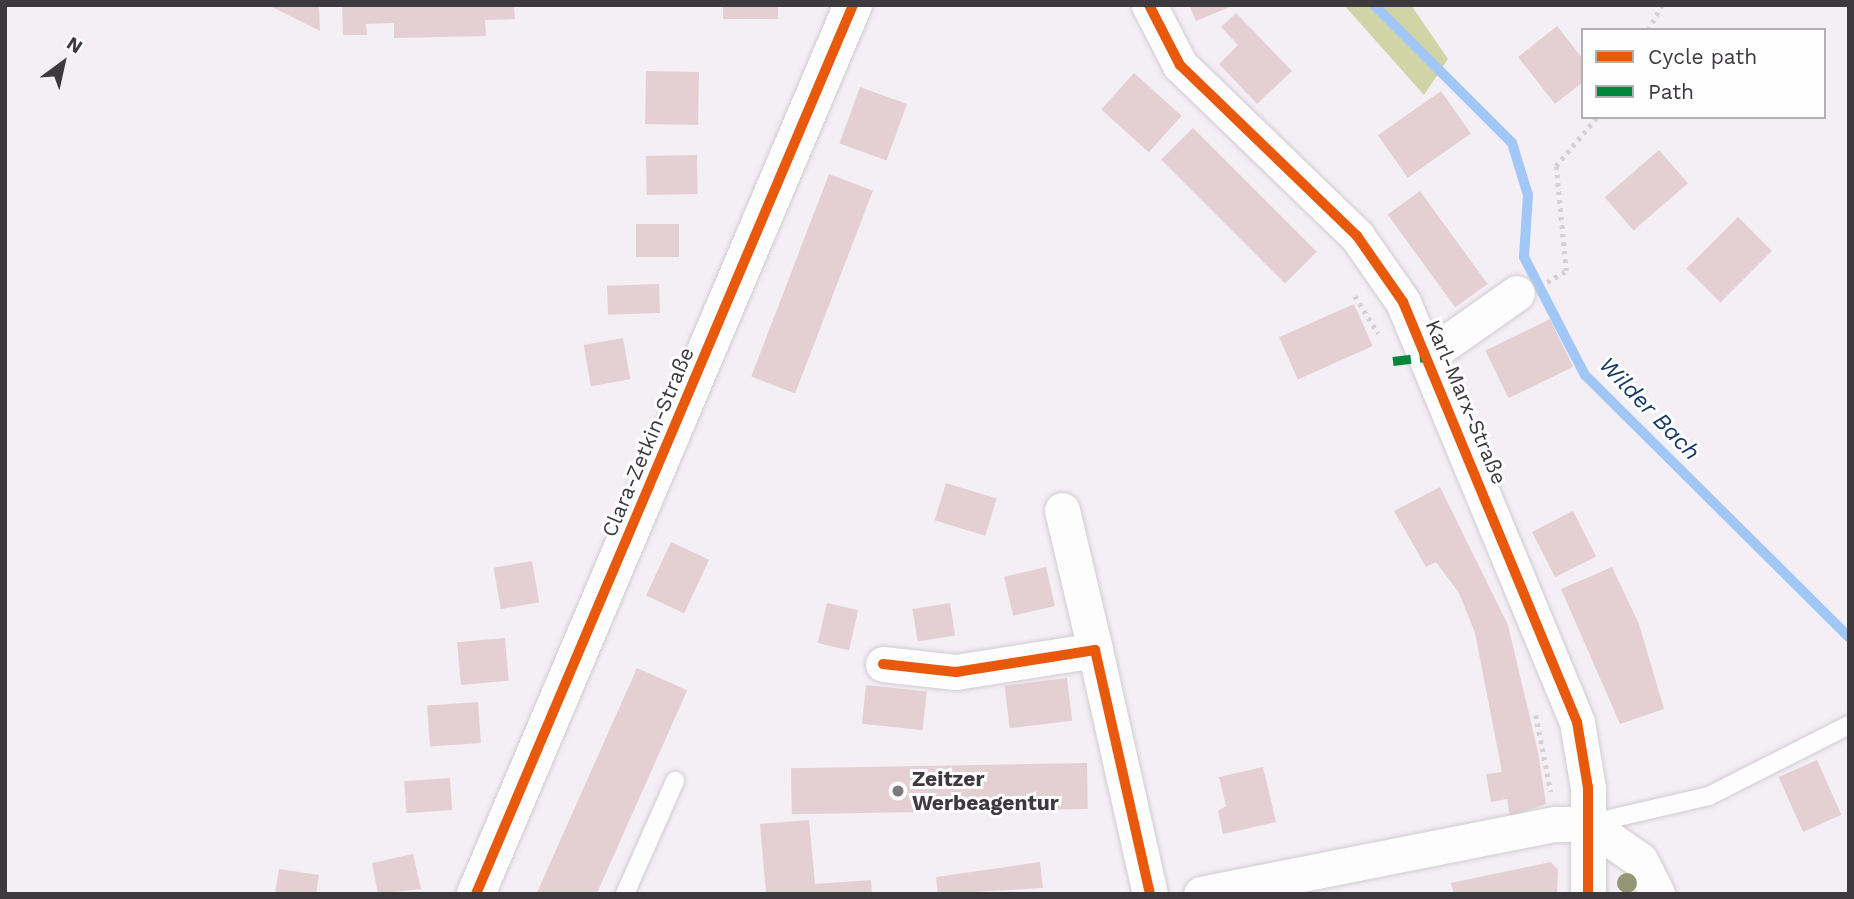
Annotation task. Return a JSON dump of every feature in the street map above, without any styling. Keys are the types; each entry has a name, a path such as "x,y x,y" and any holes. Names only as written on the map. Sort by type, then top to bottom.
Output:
{"street":[{"name":"Clara-Zetkin-Straße","path":"476,894 853,5"},
{"name":"Karl-Marx-Straße","path":"1149,5 1169,48 1198,86 1357,236 1403,302 1577,722 1586,762 1572,824 1588,894"},
{"path":"1426,357 1517,293"},
{"path":"1062,510 1150,894"},
{"path":"883,664 956,672 1095,650"},
{"path":"1201,894 1572,824 1640,860 1657,894"}],"lane":[{"path":"1572,824 1709,796 1849,725"},
{"path":"625,894 675,781"}],"path":[{"path":"1649,28 1662,5"},
{"path":"1558,278 1566,271 1556,166 1595,119"},
{"path":"1353,291 1384,344"},
{"path":"1533,700 1572,824"}],"green space":[{"path":"1344,5 1411,5 1448,59 1424,95"}],"building":[{"path":"268,5 319,5 320,31"},
{"path":"342,5 514,5 515,19 485,20 486,36 394,38 394,23 366,24 367,35 343,35"},
{"path":"723,5 778,5 778,19 723,19"},
{"path":"1189,5 1234,5 1196,21"},
{"path":"1236,13 1292,71 1257,104 1219,64 1238,45 1221,27"},
{"path":"1557,26 1581,56 1581,84 1555,104 1518,57"},
{"path":"646,71 699,72 698,125 645,124"},
{"path":"1134,73 1182,116 1149,152 1101,109"},
{"path":"860,87 907,104 886,160 839,143"},
{"path":"1441,91 1471,134 1408,178 1378,135"},
{"path":"1193,128 1317,252 1285,284 1161,160"},
{"path":"1659,150 1688,183 1634,230 1605,197"},
{"path":"697,155 698,194 647,195 646,156"},
{"path":"829,174 873,191 795,393 751,377"},
{"path":"1420,191 1488,284 1455,308 1388,215"},
{"path":"1738,217 1772,251 1720,303 1686,269"},
{"path":"636,224 679,224 679,257 636,257"},
{"path":"659,284 660,313 608,315 607,286"},
{"path":"1354,304 1373,346 1298,379 1279,337"},
{"path":"1550,319 1573,367 1509,398 1485,351"},
{"path":"623,338 630,379 591,386 584,345"},
{"path":"946,483 997,498 985,536 935,520"},
{"path":"1440,487 1508,625 1538,752 1546,804 1510,816 1507,799 1491,802 1486,774 1502,772 1475,633 1459,593 1436,562 1426,567 1394,511"},
{"path":"1573,511 1596,556 1555,577 1532,532"},
{"path":"671,542 709,560 684,613 646,595"},
{"path":"532,561 539,602 501,609 494,568"},
{"path":"1046,567 1055,606 1013,616 1004,577"},
{"path":"1612,567 1639,624 1664,709 1620,724 1561,589"},
{"path":"827,603 858,610 849,650 818,643"},
{"path":"950,603 955,636 918,642 912,609"},
{"path":"505,638 509,681 461,685 457,642"},
{"path":"637,668 687,690 597,894 536,894"},
{"path":"1067,678 1072,721 1010,728 1004,686"},
{"path":"866,685 927,691 923,730 862,724"},
{"path":"478,702 481,743 430,746 427,706"},
{"path":"1817,760 1841,815 1803,832 1779,777"},
{"path":"1087,763 1088,809 792,814 791,768"},
{"path":"1263,767 1276,822 1223,834 1218,811 1226,806 1219,777"},
{"path":"450,778 452,810 406,813 404,781"},
{"path":"809,820 815,884 871,880 872,894 766,894 760,824"},
{"path":"413,854 421,889 378,894 372,863"},
{"path":"1040,862 1043,888 938,894 936,877"},
{"path":"1551,862 1558,870 1557,894 1454,894 1451,883"},
{"path":"279,869 319,875 316,894 275,894"}],"waterway":[{"name":"Wilder Bach","path":"1374,5 1512,143 1528,195 1524,257 1585,375 1849,637"}],"marked path":[{"path":"1393,361 1426,357"}],"cycle path":[{"path":"476,894 853,5"},
{"path":"1149,5 1180,65 1357,236 1403,302 1577,722 1588,788 1588,894"},
{"path":"883,664 956,672 1095,650 1150,894"}],"place":[{"name":"Zeitzer Werbeagentur","path":"898,791"}]}
